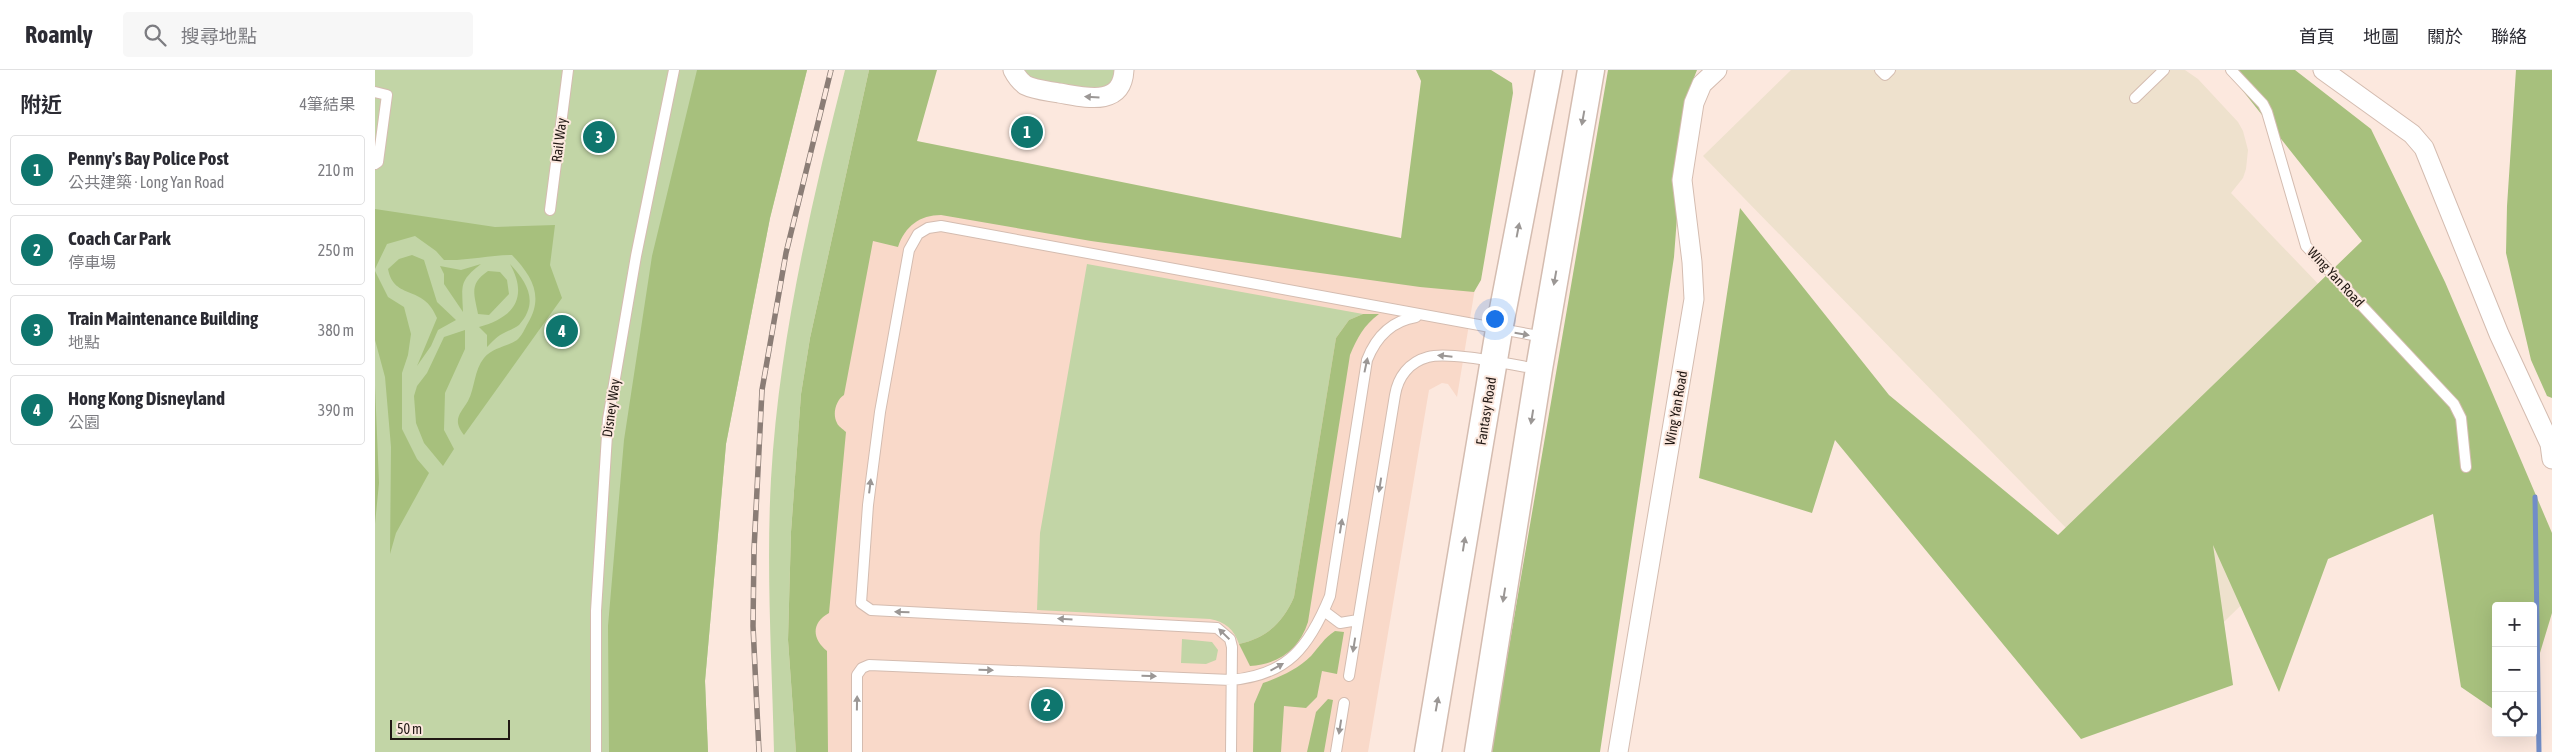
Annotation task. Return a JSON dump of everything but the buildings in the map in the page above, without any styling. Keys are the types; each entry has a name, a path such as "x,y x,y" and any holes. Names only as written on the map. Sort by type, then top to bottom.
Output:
{"main road":[{"name":"Fantasy Road","path":"1428,752 1499,330 1549,70"},
{"path":"1478,752 1539,369 1591,70"}],"street":[{"path":"1013,70 1020,81 1033,88 1093,99 1110,95 1121,83 1124,72"},
{"path":"1535,70 1543,101"},
{"name":"Wing Yan Road","path":"1618,752 1694,299 1692,262 1681,180 1694,103 1702,84 1717,70"},
{"path":"2323,70 2412,134 2424,148 2499,334 2550,444 2552,459"}],"lane":[{"name":"Rail Way","path":"550,210 568,70"},
{"name":"Disney Way","path":"596,752 596,611 608,419 636,256 675,70"},
{"path":"1880,70 1885,75 1890,70"},
{"path":"2135,98 2164,70"},
{"name":"Wing Yan Road","path":"2231,70 2263,104 2267,112 2306,246 2454,404 2461,418 2466,467"},
{"path":"375,92 387,95 378,162 375,164"},
{"path":"1231,752 1233,647 1230,639 1224,633 1209,626 871,610 863,606 859,598 863,552 880,412 898,303 909,250 914,238 928,228 941,226 1422,316 1545,337"},
{"path":"857,752 857,675 862,668 869,665 1231,680 1249,678 1281,666 1307,642 1330,596 1367,360 1377,340 1393,325 1407,319 1422,316"},
{"path":"1349,676 1395,395 1400,380 1410,366 1427,357 1436,356 1539,369"},
{"path":"1324,611 1340,623 1358,620"},
{"path":"1336,752 1344,703"}],"shaded area":[{"path":"1791,70 2185,70 2198,79 2238,122 2243,131 2248,150 2246,169 2243,178 2231,193 2442,413 2384,466 2190,655 1703,156"},
{"path":"855,179 1477,276 1457,397 1448,384 1442,383 1429,390 1368,752 791,752"}],"green space":[{"path":"375,70 807,70 770,218 726,444 705,681 708,752 375,752"},
{"path":"697,70 807,70 770,218 726,444 705,681 708,752 609,752 608,626 624,440 652,256"},
{"path":"845,70 869,70 810,338 801,394 791,532 788,640 796,752 774,752 769,548 775,427 781,376 798,273 820,171"},
{"path":"869,70 937,70 917,141 1401,238 1421,81 1416,70 1491,70 1512,83 1513,93 1481,280 1474,292 1420,287 1091,241 941,215 926,217 914,223 905,233 898,247 873,241 844,395 839,400 835,412 838,424 846,432 829,613 819,621 816,631 818,641 827,651 828,752 796,752 788,640 791,532 801,394 810,338"},
{"path":"1017,70 1118,70 1107,90 1034,83"},
{"path":"1608,70 1697,70 1686,98 1674,257 1600,752 1491,752"},
{"path":"2231,70 2295,70 2371,129 2445,282 2552,533 2552,613 2537,663 2537,602 2492,602 2492,708 2461,687 2433,514 2328,559 2279,692 2213,545 2233,685 2081,739 1835,440 1812,513 1699,478 1740,208 1889,395 2058,535 2362,241 2243,91"},
{"path":"2516,70 2552,70 2552,398 2547,396 2531,360 2506,253 2507,206"},
{"path":"375,209 495,227 555,225 550,265 562,298 464,435 460,430 458,421 470,396 478,368 488,354 517,340 533,313 535,295 530,279 512,255 444,260 436,251 415,236 387,244 375,269"},
{"path":"412,255 424,260 437,302 456,320 438,330 431,346 417,366 437,318 425,301 396,285 391,279 388,269 399,259"},
{"path":"481,264 469,275 463,284 463,312 444,284 444,274 440,266 461,270"},
{"path":"510,264 522,278 529,293 529,309 519,325 500,335 487,347 487,335 479,327 501,318 509,312 518,297 516,276"},
{"path":"1087,264 1363,314 1349,320 1336,338 1294,597 1279,622 1257,638 1239,644 1228,627 1210,619 1037,610 1040,533"},
{"path":"375,271 388,297 404,307 411,334 408,355 402,373 402,429 417,459 429,473 396,533 390,554 391,447 385,377 375,340"},
{"path":"488,271 500,272 507,280 509,294 489,315 478,314 474,295 475,285"},
{"path":"1363,314 1379,314 1361,332 1350,355 1308,622 1299,640 1287,654 1270,662 1250,666 1239,644 1257,638 1272,628 1285,614 1294,597 1336,338 1349,320"},
{"path":"465,330 465,349 445,393 444,430 454,449 443,466 424,443 416,423 414,396 417,386 427,373 444,337"},
{"path":"375,386 379,483 375,524"},
{"path":"1335,631 1344,632 1337,674 1322,671 1317,697 1306,708 1284,706 1281,752 1253,752 1254,704 1263,683 1295,669 1311,656 1322,642"},
{"path":"1182,639 1212,642 1218,650 1216,660 1206,664 1181,663"},
{"path":"1328,699 1333,700 1324,752 1307,752 1316,712"}],"waterway":[{"path":"2535,497 2539,752"}],"railway":[{"path":"759,752 753,626 754,550 762,390 786,253 831,70"}],"place":[{"name":"Penny's Bay Police Post","path":"1027,132"},
{"name":"Train Maintenance Building","path":"599,137"},
{"name":"Hong Kong Disneyland","path":"562,331"},
{"name":"Coach Car Park","path":"1047,705"}]}
